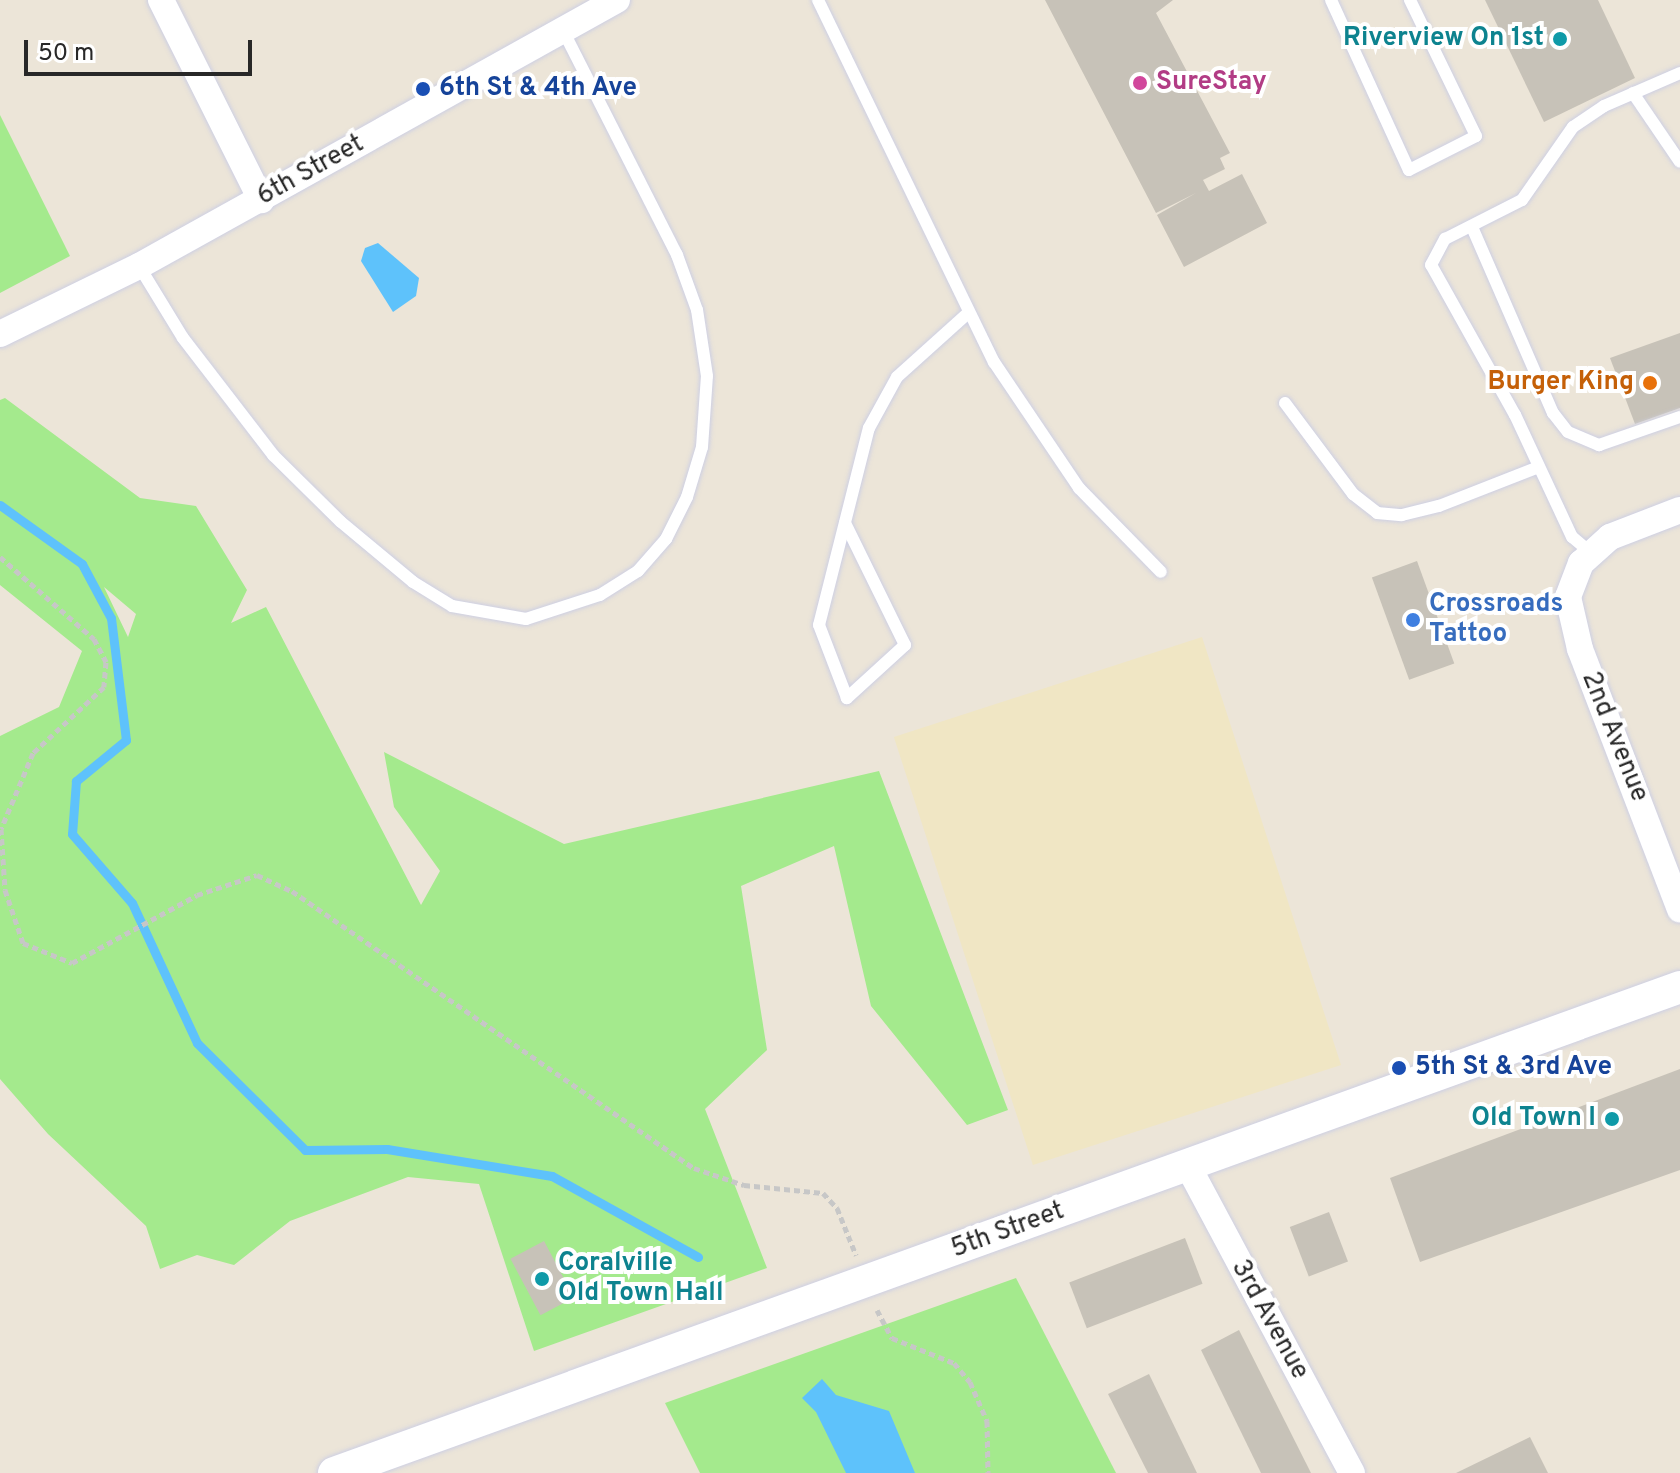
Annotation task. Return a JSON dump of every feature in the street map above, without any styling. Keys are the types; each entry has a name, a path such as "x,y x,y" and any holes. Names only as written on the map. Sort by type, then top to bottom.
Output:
{"street":[{"path":"161,0 261,200"},
{"name":"6th Street","path":"0,334 139,266 261,200 613,1"},
{"path":"1585,558 1610,537 1680,510"},
{"name":"2nd Avenue","path":"1585,558 1572,578 1568,614 1680,909"},
{"name":"5th Street","path":"334,1473 1680,987"},
{"name":"3rd Avenue","path":"1188,1166 1352,1473"}],"lane":[{"path":"818,0 968,313 1032,424 1079,488 1161,572"},
{"path":"1331,0 1409,170 1476,136 1410,0"},
{"path":"139,266 183,338 273,455 341,522 413,582 452,606 526,619 600,595 638,571 657,549 687,497 702,447 707,376 697,310 677,255 563,30"},
{"path":"1585,558 1536,468 1515,415 1431,265 1445,239 1522,200 1573,127 1633,93 1680,73"},
{"path":"1633,93 1680,162"},
{"path":"1472,227 1553,413 1568,432 1599,445 1680,417"},
{"path":"845,523 905,645 847,698 819,625 869,428 897,377 968,313"},
{"path":"1285,403 1353,494 1377,513 1402,515 1439,506 1536,468"}],"path":[{"path":"0,557 94,639 106,662 104,687 33,753 1,829 5,890 23,943 72,963 197,895 257,875 292,891 694,1168 744,1185 823,1193 837,1208 892,1338 954,1363 975,1391 987,1421 988,1473"}],"shaded area":[{"path":"1202,637 1341,1065 1033,1165 894,737"}],"green space":[{"path":"0,115 70,256 0,293"},
{"path":"5,398 140,498 196,506 247,590 231,623 266,607 421,905 440,871 394,807 384,752 564,844 879,771 1008,1110 967,1125 871,1006 834,846 741,886 767,1050 705,1109 767,1268 534,1351 479,1184 408,1177 290,1221 234,1265 197,1255 160,1269 146,1226 48,1134 0,1079 0,736 59,707 82,651 0,585 0,400","holes":["104,587 136,614 128,637"]},
{"path":"1016,1278 1116,1473 700,1473 665,1403"}],"water":[{"path":"378,243 419,278 416,296 393,312 361,261 365,248"},
{"path":"822,1379 836,1395 889,1411 915,1473 846,1473 816,1412 802,1398"}],"building":[{"name":"SureStay","path":"1045,0 1173,0 1156,13 1230,153 1220,158 1225,169 1203,180 1209,191 1242,174 1267,223 1184,267 1157,215 1196,193 1156,213"},
{"name":"Riverview On 1st","path":"1485,0 1598,0 1635,78 1544,122"},
{"name":"Burger King","path":"1680,333 1680,408 1635,424 1610,358"},
{"name":"Crossroads Tattoo","path":"1417,561 1454,663 1409,680 1372,577"},
{"name":"Old Town I","path":"1680,1069 1680,1170 1420,1262 1390,1178"},
{"path":"1329,1212 1348,1261 1309,1277 1290,1227"},
{"path":"1185,1238 1203,1284 1087,1328 1069,1282"},
{"name":"Coralville Old Town Hall","path":"544,1241 574,1298 540,1315 510,1259"},
{"path":"1239,1330 1311,1473 1261,1473 1201,1350"},
{"path":"1149,1374 1197,1473 1148,1473 1108,1394"},
{"path":"1530,1437 1548,1473 1456,1473"}],"waterway":[{"path":"0,505 82,564 111,618 126,740 76,781 72,834 132,903 197,1043 305,1150 387,1149 552,1176 698,1257"}],"place":[{"name":"Riverview On 1st","path":"1560,39"},
{"name":"SureStay","path":"1140,83"},
{"name":"6th St & 4th Ave","path":"423,89"},
{"name":"Burger King","path":"1650,383"},
{"name":"Crossroads Tattoo","path":"1413,620"},
{"name":"5th St & 3rd Ave","path":"1399,1068"},
{"name":"Old Town I","path":"1612,1119"},
{"name":"Coralville Old Town Hall","path":"542,1279"}]}
